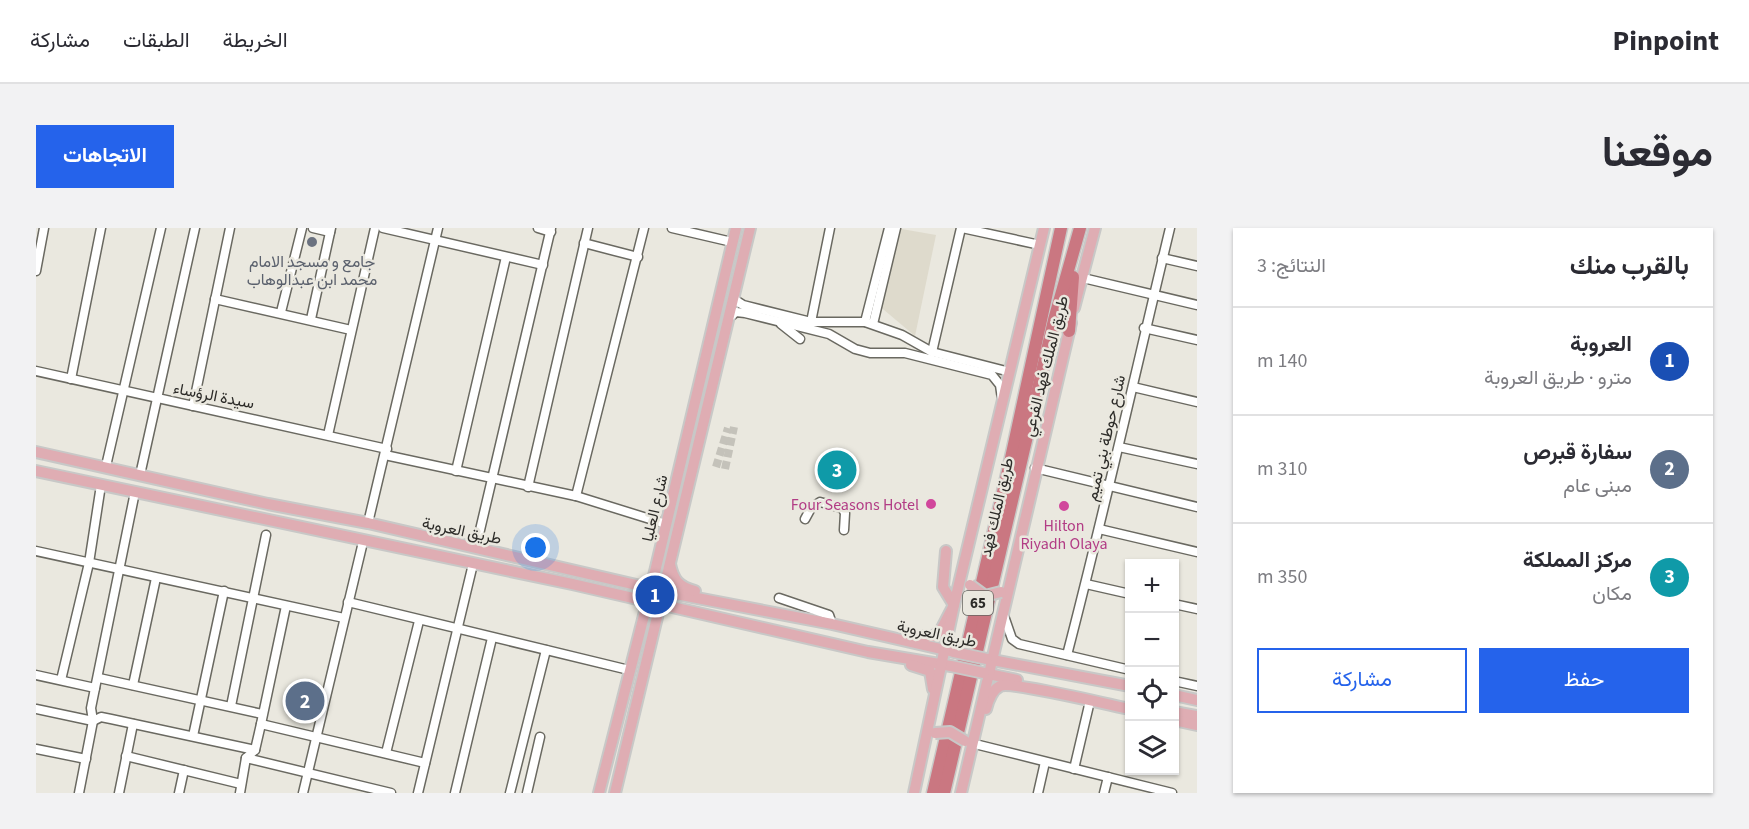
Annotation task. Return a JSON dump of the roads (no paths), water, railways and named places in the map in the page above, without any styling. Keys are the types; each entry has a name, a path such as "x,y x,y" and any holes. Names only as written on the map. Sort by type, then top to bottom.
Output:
{"highway":[{"name":"طريق الملك فهد","path":"933,793 1011,458 1061,228"},
{"name":"طريق الملك فهد","path":"944,793 1054,320 1080,228"},
{"path":"1069,331 1075,246"}],"main road":[{"name":"شارع العليا","path":"599,793 651,588 736,228"},
{"name":"شارع العليا","path":"615,793 750,228"},
{"name":"طريق الملك فهد الفرعي","path":"915,789 933,702 949,651 954,605 1044,228"},
{"name":"طريق الملك فهد الفرعي","path":"961,793 986,673 1003,613 1035,468 1095,228"},
{"path":"722,284 727,296 734,288"},
{"name":"طريق العروبة","path":"36,452 368,523 663,591 832,624 990,660 1125,685"},
{"name":"طريق العروبة","path":"36,471 473,564 868,652 946,665 1023,683"},
{"path":"873,634 931,638 941,630 954,605 943,587 946,551"},
{"path":"669,561 671,573 680,586 741,605"},
{"path":"965,562 970,585 985,596 1001,592 1011,573"},
{"path":"868,652 882,659 930,671 933,702"},
{"path":"961,793 979,745 986,707 992,694 1002,685 1023,683 1125,701"},
{"path":"1023,683 1125,709"},
{"path":"1179,696 1197,700"},
{"path":"1179,714 1194,721"},
{"path":"1179,719 1194,721"},
{"path":"915,789 929,740 935,733 950,732 965,741 969,759 961,793"}],"street":[{"path":"36,271 45,228"},
{"path":"71,379 100,228"},
{"path":"106,466 161,228"},
{"path":"140,475 159,400 195,228"},
{"path":"193,406 230,228"},
{"path":"281,312 302,228"},
{"path":"311,319 330,230 312,228"},
{"path":"328,435 375,228"},
{"path":"383,228 543,265"},
{"path":"368,523 438,228"},
{"path":"476,547 551,230 538,228"},
{"path":"528,487 588,228"},
{"path":"576,496 644,228"},
{"path":"672,228 732,242"},
{"path":"811,322 830,228"},
{"path":"869,323 889,228"},
{"path":"869,323 896,228"},
{"path":"932,352 961,228 1040,245"},
{"name":"شارع حوطة بني تميم","path":"1067,655 1111,487 1144,328 1170,228"},
{"path":"584,243 638,257"},
{"path":"456,471 506,257"},
{"path":"1162,258 1197,266"},
{"path":"1083,278 1197,305"},
{"path":"734,288 735,300 740,304 811,322 836,320 869,323 902,335 932,352 1010,372"},
{"path":"215,299 281,312 351,330"},
{"path":"727,321 736,312 778,321 832,337 855,349 870,353 905,354 992,375 1000,386 1003,400"},
{"path":"832,337 831,325 836,320"},
{"path":"778,321 800,339"},
{"path":"1144,328 1197,340"},
{"path":"902,335 907,345 905,354"},
{"path":"953,365 959,362 984,364"},
{"name":"سيدة الرؤساء","path":"36,371 159,400 328,435 456,471 576,496 666,524"},
{"path":"1133,387 1197,402"},
{"path":"1119,447 1197,464"},
{"path":"1035,468 1197,507"},
{"path":"61,680 89,563 101,485"},
{"path":"80,793 93,721 91,708 121,570 135,492"},
{"path":"806,519 816,504 821,502 832,505 844,511 844,530"},
{"path":"1099,529 1197,552"},
{"path":"231,706 266,535"},
{"path":"303,793 363,542"},
{"path":"36,551 344,618"},
{"path":"418,793 473,564"},
{"path":"133,685 156,578"},
{"path":"1086,584 1125,593"},
{"path":"193,735 224,591"},
{"path":"779,598 821,610 830,615 832,624"},
{"path":"348,602 629,670"},
{"path":"1179,605 1197,609"},
{"path":"126,756 184,770 240,788 246,758 255,750 286,606"},
{"path":"1003,613 1012,639 1019,644 1125,669"},
{"path":"386,753 419,621"},
{"path":"466,793 455,791 492,638"},
{"path":"510,793 546,650"},
{"path":"1108,666 1125,675"},
{"path":"36,675 95,688"},
{"path":"99,678 262,714"},
{"path":"1179,682 1197,686"},
{"path":"1074,769 1090,701"},
{"path":"36,709 93,721 101,717 255,750"},
{"path":"118,793 134,724"},
{"path":"261,724 425,764"},
{"path":"527,793 540,737"},
{"path":"979,745 1171,793"},
{"path":"36,749 86,759"},
{"path":"246,758 374,791 391,793"},
{"path":"1038,793 1045,762"},
{"path":"179,793 184,770"},
{"path":"1104,793 1108,777"}],"tunnel":[{"path":"725,469 734,427"},
{"path":"716,467 728,428"}],"place":[{"name":"جامع و مسجد الامام محمد ابن عبدالوهاب","path":"312,242"},
{"name":"مركز المملكة","path":"837,470"},
{"name":"Four Seasons Hotel","path":"931,504"},
{"name":"Hilton Riyadh Olaya","path":"1064,506"},
{"name":"العروبة","path":"655,595"},
{"name":"سفارة قبرص","path":"305,701"}]}
